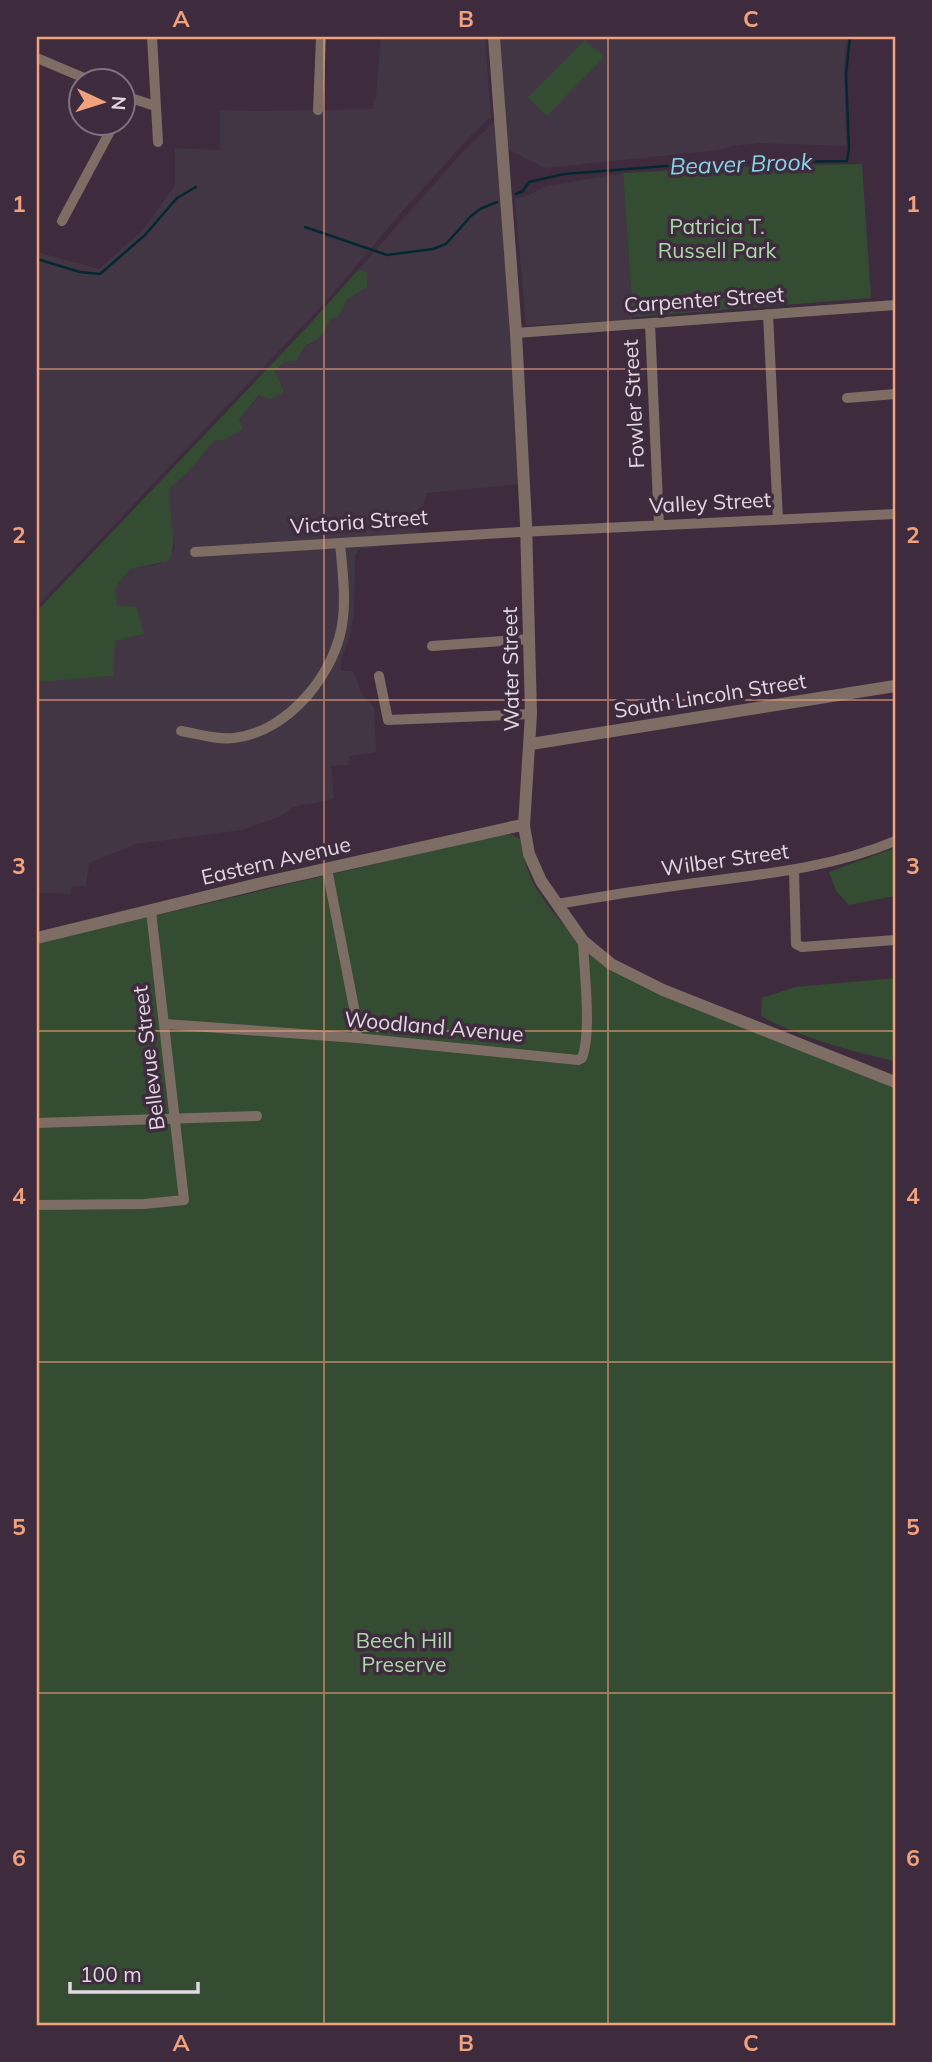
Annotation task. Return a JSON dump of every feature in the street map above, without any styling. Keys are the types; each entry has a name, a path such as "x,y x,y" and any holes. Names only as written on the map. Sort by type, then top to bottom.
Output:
{"street":[{"path":"152,37 158,142"},
{"path":"318,110 321,37"},
{"name":"Water Street","path":"494,37 516,332 526,531 531,744 524,826 534,868 583,941 611,964 650,984 895,1082"},
{"path":"37,58 66,70"},
{"path":"136,99 155,106"},
{"path":"61,221 107,136"},
{"name":"Carpenter Street","path":"516,332 895,305"},
{"path":"768,314 778,519"},
{"name":"Fowler Street","path":"650,324 659,524"},
{"path":"847,398 895,394"},
{"name":"Valley Street","path":"526,531 895,514"},
{"name":"Victoria Street","path":"195,552 526,531"},
{"path":"181,731 223,739 253,734 287,716 306,696 324,673 339,641 344,618 340,543"},
{"path":"432,646 530,639"},
{"path":"379,676 387,720 531,714"},
{"name":"South Lincoln Street","path":"531,744 895,686"},
{"name":"Eastern Avenue","path":"37,938 327,869 524,826"},
{"name":"Wilber Street","path":"557,904 794,870 840,860 895,841"},
{"path":"327,869 357,1038"},
{"path":"794,870 796,944 802,947 895,940"},
{"name":"Bellevue Street","path":"37,1205 144,1204 184,1200 151,911"},
{"name":"Woodland Avenue","path":"165,1024 582,1058 586,1021 583,941"},
{"path":"37,1124 257,1116"}],"shaded area":[{"path":"381,37 485,37 491,117 472,134 398,216 329,298 37,606 37,252 99,269 144,229 175,185 175,148 220,150 220,110 373,109"},
{"path":"499,37 847,37 844,62 846,146 759,143 719,150 545,168 507,149"},
{"path":"496,120 520,484 427,493 424,503 418,509 420,533 381,535 379,547 360,549 355,555 354,612 350,637 341,660 341,671 353,671 363,696 374,707 376,752 349,756 348,765 331,766 334,799 293,807 281,816 242,830 136,844 89,863 86,886 73,886 70,894 37,893 37,682 112,676 115,641 144,634 117,605 116,587 130,569 161,564 175,549 168,506 170,488 189,471 216,439 239,420 260,395 284,392 275,371 284,362 296,361 306,345 315,343 330,319 338,317 348,299 367,287 368,273 359,269 461,154"},
{"path":"623,173 633,320 526,325 515,199 547,186"}],"green space":[{"path":"585,40 604,57 547,116 528,97"},
{"name":"Patricia T. Russell Park","path":"862,164 871,298 633,317 623,173"},
{"path":"359,269 368,273 367,287 348,299 338,317 330,319 321,335 306,345 296,361 284,362 275,371 284,392 271,399 259,395 239,420 243,429 222,441 216,439 189,471 170,488 173,544 169,561 130,569 116,587 117,605 137,607 144,634 115,641 113,676 37,682 37,611"},
{"name":"Beech Hill Preserve","path":"504,834 520,839 528,871 539,893 564,925 601,962 895,1085 895,2025 37,2025 37,943"},
{"path":"895,848 895,896 849,905 836,891 829,872"},
{"path":"895,978 895,1061 826,1043 761,1016 762,998 795,987"}],"waterway":[{"name":"Beaver Brook","path":"516,194 523,191 529,182 564,174 705,163 847,161 849,148 846,74 850,37"},
{"name":"Beaver Brook","path":"37,259 80,272 100,274 145,235 177,198 196,187"},
{"name":"Beaver Brook","path":"305,227 387,255 433,249 446,244 471,216 497,202"}]}
